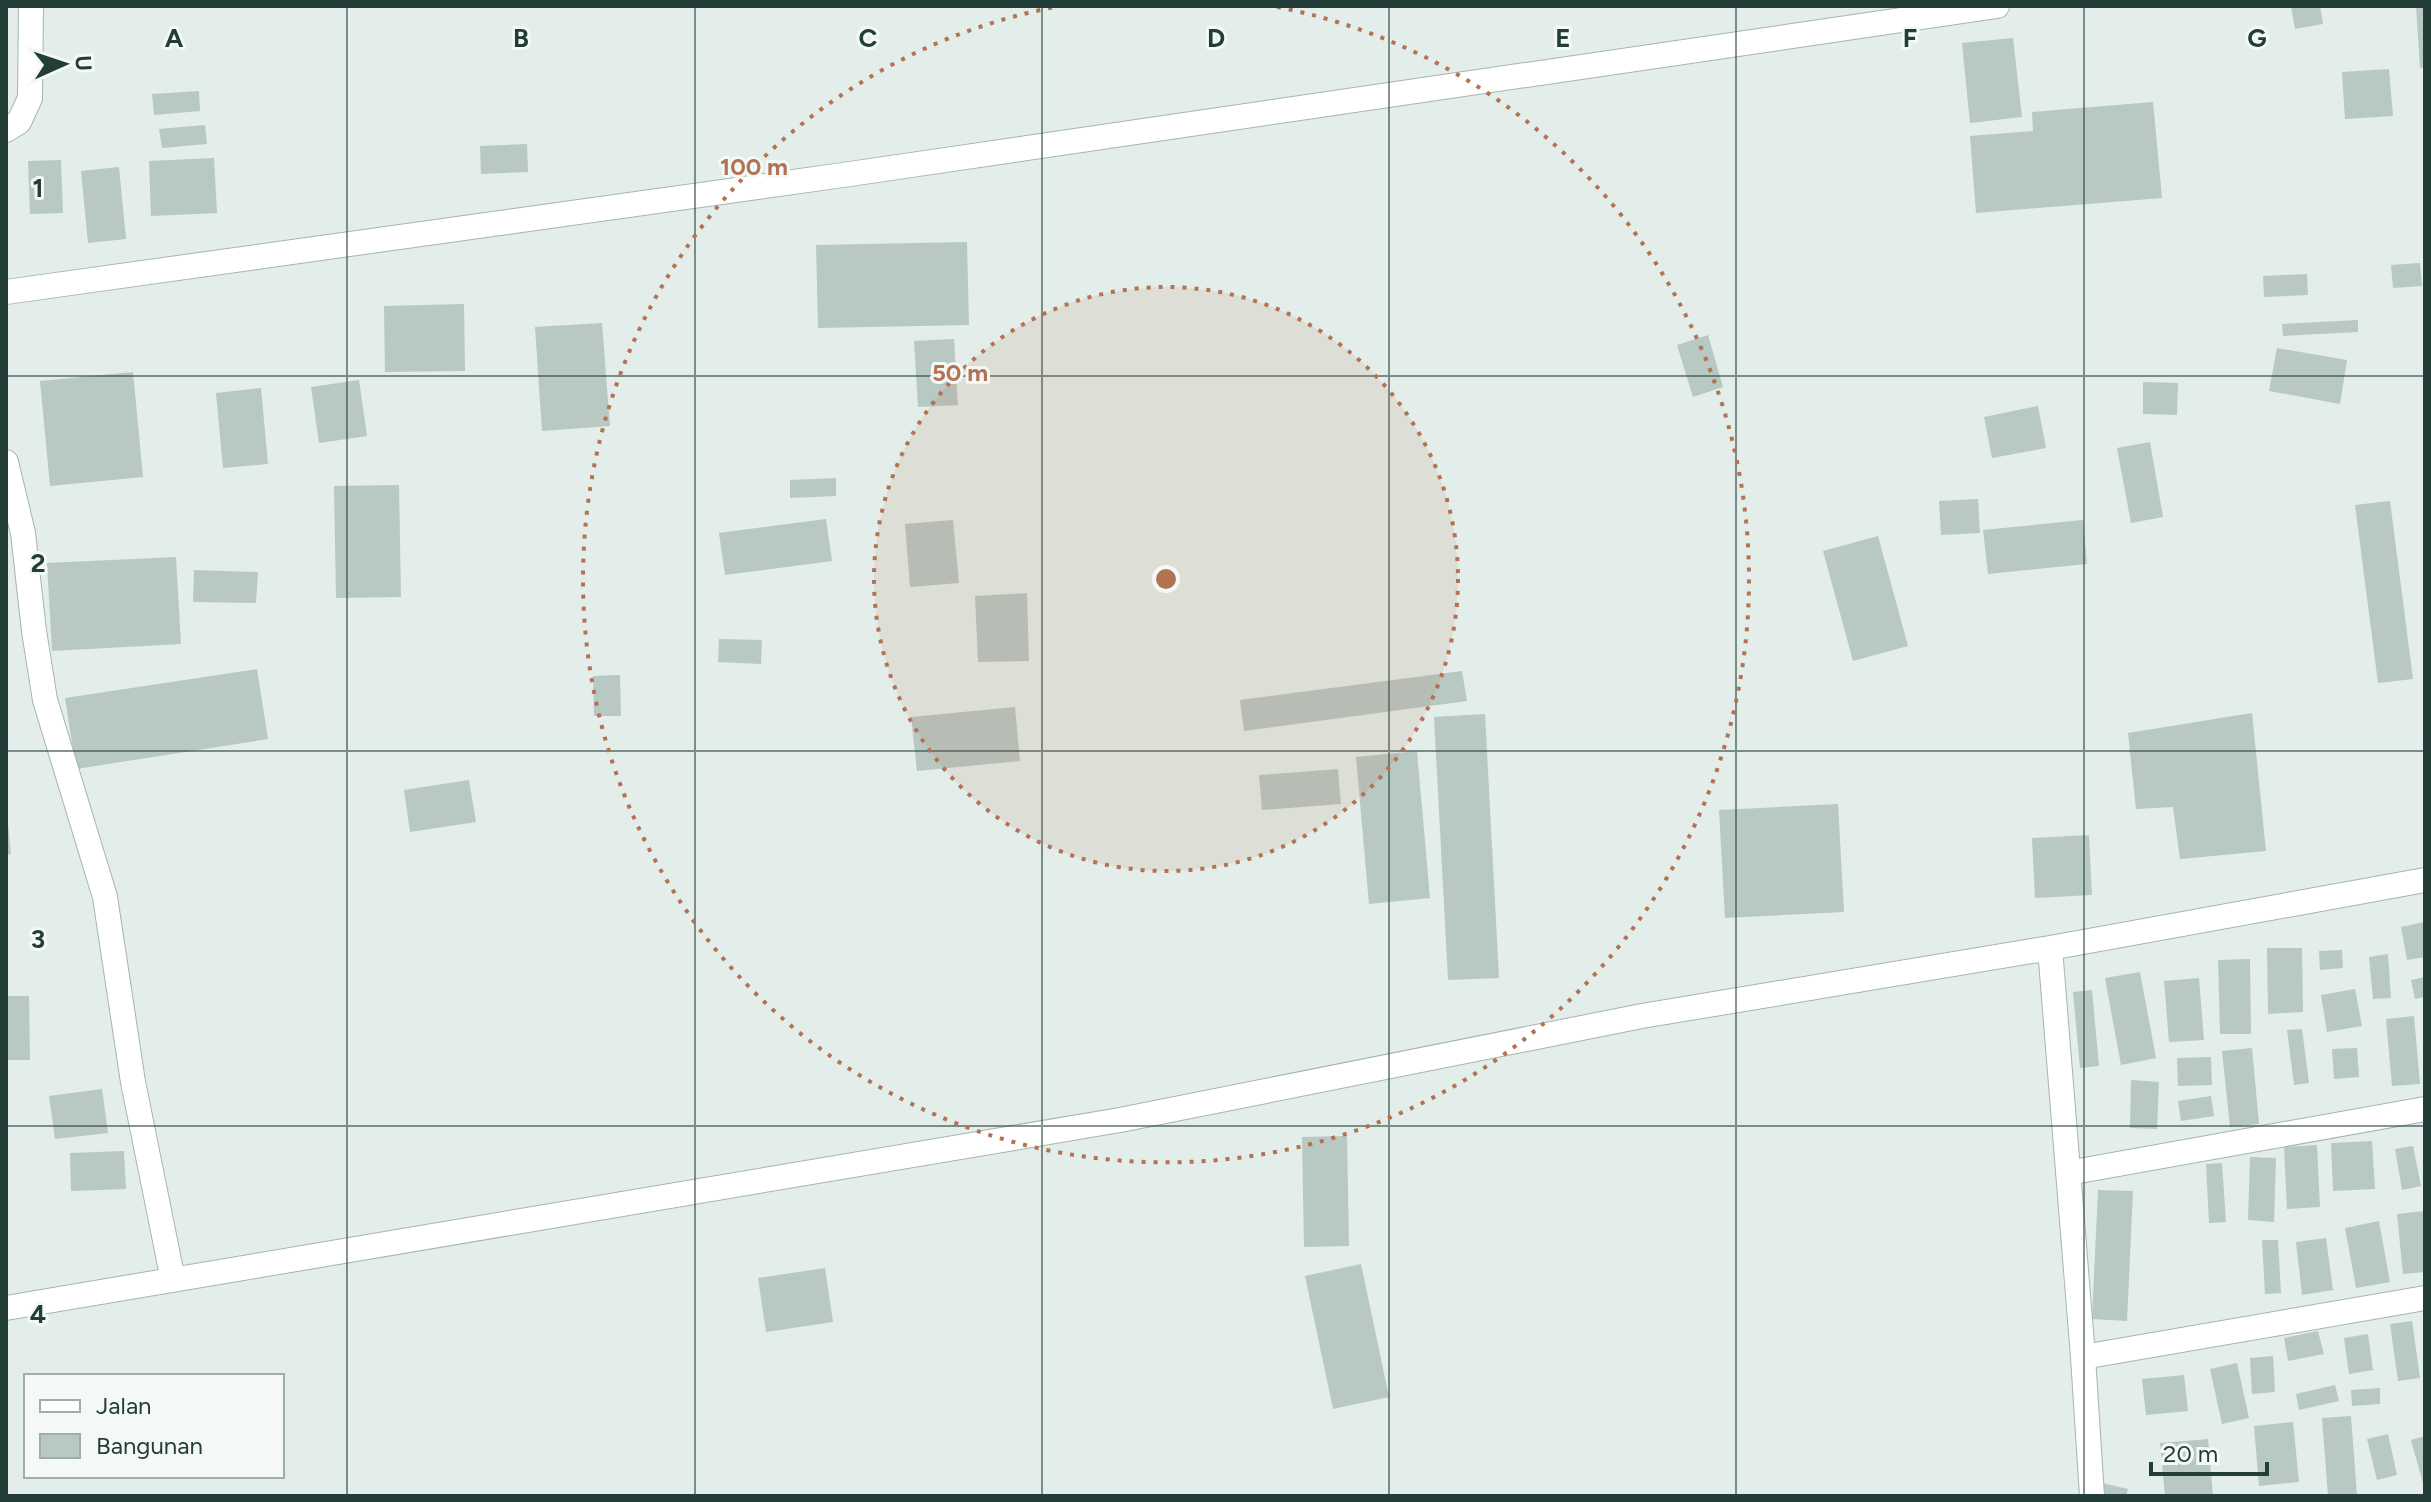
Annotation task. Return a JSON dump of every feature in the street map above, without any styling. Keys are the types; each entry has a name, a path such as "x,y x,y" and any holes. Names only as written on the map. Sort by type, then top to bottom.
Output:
{"street":[{"path":"6,130 19,122 30,98 31,6"},
{"path":"6,292 859,173 1997,6"},
{"path":"6,462 23,533 45,700 105,897 133,1082 173,1280"},
{"path":"6,1308 1120,1120 1642,1016 2050,948 2425,880"},
{"path":"2050,948 2092,1496"},
{"path":"2068,1173 2425,1109"},
{"path":"2083,1357 2425,1298"}],"building":[{"path":"2291,6 2320,6 2323,24 2295,29"},
{"path":"2416,6 2425,6 2425,67 2420,68"},
{"path":"2013,38 2022,117 1970,123 1962,43"},
{"path":"2389,69 2393,116 2345,119 2342,72"},
{"path":"199,91 200,111 154,115 152,94"},
{"path":"2153,102 2162,198 1976,213 1970,136 2033,131 2032,112"},
{"path":"205,125 207,144 162,148 159,129"},
{"path":"527,144 528,172 481,174 480,146"},
{"path":"214,158 217,213 151,216 149,161"},
{"path":"61,160 63,213 30,214 28,161"},
{"path":"119,167 126,239 88,243 81,171"},
{"path":"967,242 969,325 818,328 816,245"},
{"path":"2420,263 2422,286 2393,288 2391,265"},
{"path":"2307,274 2308,295 2264,297 2263,276"},
{"path":"464,304 465,371 385,372 384,306"},
{"path":"2358,320 2358,332 2283,336 2282,324"},
{"path":"602,323 610,426 542,431 535,327"},
{"path":"1708,335 1723,387 1693,397 1677,345"},
{"path":"954,339 958,405 918,407 914,341"},
{"path":"2277,348 2347,360 2340,404 2269,391"},
{"path":"133,372 143,477 50,486 40,381"},
{"path":"359,380 367,436 319,443 311,387"},
{"path":"2143,382 2178,383 2177,415 2143,414"},
{"path":"261,388 268,464 223,468 216,393"},
{"path":"2038,406 2046,448 1992,458 1984,417"},
{"path":"2150,442 2163,517 2131,523 2117,448"},
{"path":"836,478 836,496 790,498 790,480"},
{"path":"399,485 401,597 336,598 334,486"},
{"path":"1978,499 1980,533 1941,535 1939,501"},
{"path":"2390,501 2413,679 2378,683 2355,505"},
{"path":"826,519 832,561 725,575 719,533"},
{"path":"953,520 959,583 910,587 905,524"},
{"path":"2083,520 2087,564 1988,574 1983,530"},
{"path":"1878,536 1908,646 1853,661 1823,551"},
{"path":"176,557 181,644 52,651 47,563"},
{"path":"194,570 258,572 256,603 193,602"},
{"path":"1027,593 1029,661 978,662 975,596"},
{"path":"719,639 762,640 761,664 718,662"},
{"path":"257,669 268,739 76,769 65,698"},
{"path":"1462,671 1467,701 1244,731 1240,700"},
{"path":"620,675 621,716 594,716 593,676"},
{"path":"1015,707 1020,761 917,771 911,717"},
{"path":"2252,713 2266,851 2180,859 2173,807 2136,809 2128,733"},
{"path":"1485,714 1499,978 1448,980 1434,717"},
{"path":"1417,751 1430,898 1369,904 1356,757"},
{"path":"1338,769 1341,804 1262,810 1259,775"},
{"path":"469,780 476,822 410,832 404,790"},
{"path":"1838,804 1844,912 1725,918 1719,810"},
{"path":"6,823 11,854 6,855"},
{"path":"2089,835 2092,895 2035,898 2032,838"},
{"path":"2425,922 2425,957 2407,960 2401,927"},
{"path":"2267,948 2302,948 2303,1012 2268,1014"},
{"path":"2342,950 2343,968 2320,970 2319,951"},
{"path":"2388,954 2391,998 2373,999 2369,957"},
{"path":"2250,959 2251,1034 2220,1034 2218,960"},
{"path":"2140,972 2156,1058 2121,1065 2105,978"},
{"path":"2425,977 2425,997 2415,999 2411,980"},
{"path":"2199,978 2204,1040 2169,1042 2164,981"},
{"path":"2355,989 2362,1026 2327,1032 2321,995"},
{"path":"2092,990 2099,1066 2080,1068 2073,992"},
{"path":"6,996 29,996 30,1060 6,1060"},
{"path":"2414,1016 2420,1084 2392,1086 2386,1019"},
{"path":"2302,1029 2309,1083 2294,1085 2287,1030"},
{"path":"2252,1048 2259,1124 2230,1127 2222,1051"},
{"path":"2357,1048 2359,1077 2334,1079 2332,1049"},
{"path":"2211,1057 2212,1085 2178,1086 2177,1058"},
{"path":"2131,1080 2159,1082 2157,1129 2130,1128"},
{"path":"102,1089 108,1133 55,1139 49,1096"},
{"path":"2211,1096 2214,1116 2181,1121 2178,1101"},
{"path":"1347,1136 1349,1246 1304,1247 1302,1137"},
{"path":"2372,1141 2375,1189 2333,1191 2331,1143"},
{"path":"2317,1145 2320,1207 2287,1209 2284,1147"},
{"path":"2413,1146 2421,1186 2402,1190 2395,1149"},
{"path":"124,1151 126,1189 71,1191 70,1153"},
{"path":"2250,1157 2276,1158 2274,1222 2248,1220"},
{"path":"2222,1163 2226,1222 2209,1223 2206,1164"},
{"path":"2098,1190 2133,1191 2127,1321 2092,1319"},
{"path":"2425,1211 2425,1272 2403,1274 2397,1214"},
{"path":"2379,1221 2390,1282 2356,1288 2345,1228"},
{"path":"2326,1238 2333,1290 2302,1295 2296,1242"},
{"path":"2262,1240 2278,1240 2281,1293 2265,1294"},
{"path":"1361,1264 1389,1397 1333,1409 1305,1276"},
{"path":"825,1268 833,1322 766,1332 758,1278"},
{"path":"2412,1321 2420,1378 2398,1381 2390,1324"},
{"path":"2318,1331 2324,1354 2288,1361 2284,1338"},
{"path":"2368,1334 2373,1370 2349,1374 2344,1338"},
{"path":"2273,1356 2275,1392 2252,1394 2250,1358"},
{"path":"2237,1363 2249,1418 2222,1424 2210,1369"},
{"path":"2184,1375 2188,1411 2146,1415 2142,1379"},
{"path":"2335,1385 2339,1401 2299,1410 2296,1394"},
{"path":"2380,1388 2380,1404 2352,1406 2351,1390"},
{"path":"2351,1416 2357,1496 2328,1496 2322,1418"},
{"path":"2293,1422 2299,1482 2259,1486 2254,1426"},
{"path":"2388,1434 2397,1475 2377,1480 2367,1439"},
{"path":"2425,1436 2425,1487 2424,1487 2411,1440"},
{"path":"2208,1439 2213,1496 2165,1496 2160,1443"},
{"path":"2102,1483 2128,1489 2126,1496 2100,1496"}]}
